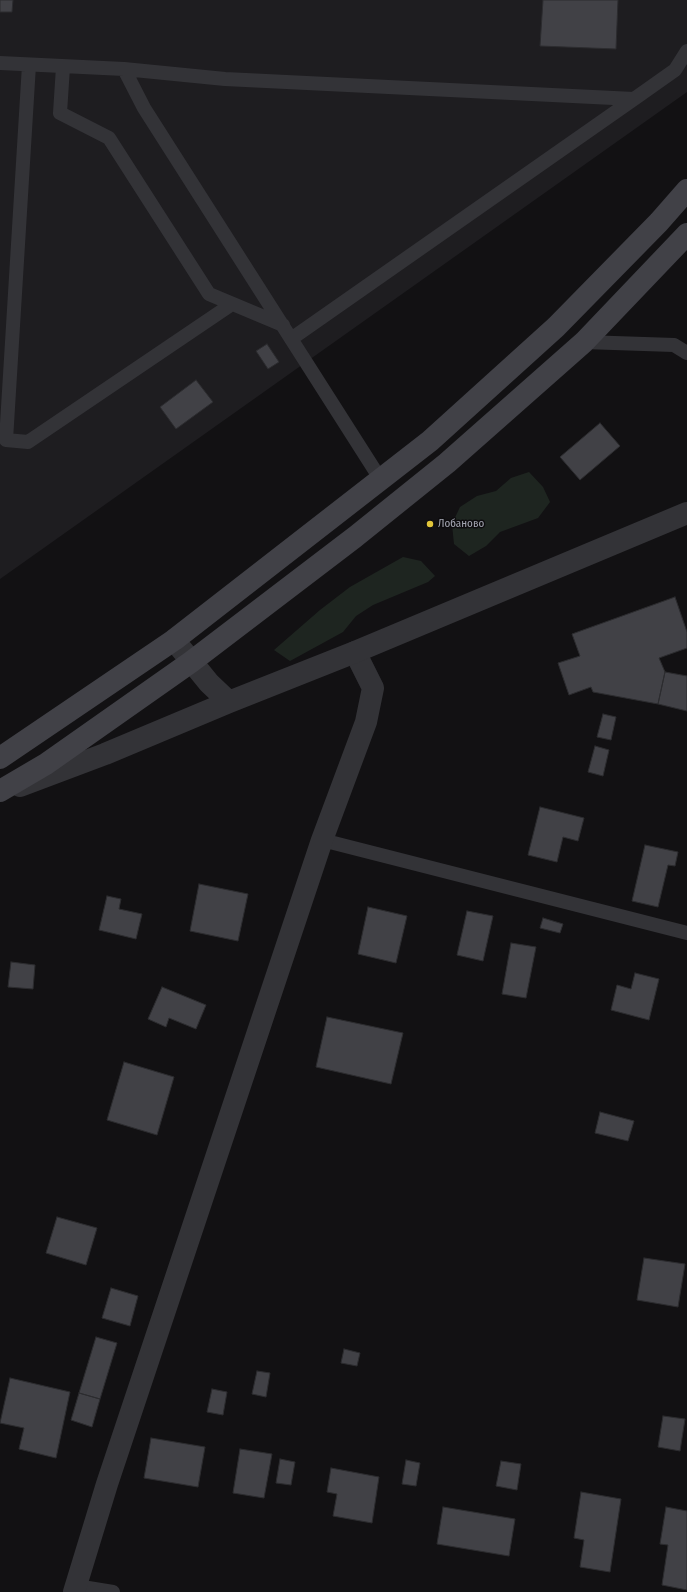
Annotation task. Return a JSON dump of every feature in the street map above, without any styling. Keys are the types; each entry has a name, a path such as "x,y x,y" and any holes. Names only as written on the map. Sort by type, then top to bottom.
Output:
{"main road":[{"path":"0,758 174,640 430,441 556,327 659,222 687,190"},
{"path":"0,791 46,764 191,662 447,463 584,342 687,234"}],"street":[{"path":"0,794 105,754 355,652 687,513"},
{"path":"174,640 209,683 230,702"},
{"path":"75,1589 107,1484 322,840 366,722 373,688 355,652"}],"lane":[{"path":"291,339 675,70 687,51"},
{"path":"0,63 124,69 225,79 634,99"},
{"path":"29,65 6,440 28,442 232,304"},
{"path":"63,66 60,113 109,138 209,294 283,326"},
{"path":"124,69 144,108 381,480"},
{"path":"584,342 674,345 687,353"},
{"path":"322,840 687,933"},
{"path":"75,1589 113,1592"}],"shaded area":[{"path":"0,0 687,0 687,92 0,579"},
{"path":"529,472 543,487 550,502 538,518 500,532 486,546 469,556 454,544 452,524 460,507 477,496 496,491 511,478"},
{"path":"403,557 421,561 435,576 428,582 373,605 356,616 343,632 290,661 274,650 320,610 350,587"}],"building":[{"path":"0,0 13,0 12,12 0,12"},
{"path":"543,0 618,0 616,49 540,46"},
{"path":"267,344 279,362 268,369 256,351"},
{"path":"196,380 213,402 176,429 160,407"},
{"path":"600,423 620,446 580,480 560,457"},
{"path":"675,597 687,632 687,648 659,658 665,672 658,704 593,692 591,687 569,695 558,663 580,656 572,634"},
{"path":"665,672 687,676 687,711 658,704"},
{"path":"603,714 616,717 611,740 597,737"},
{"path":"595,746 609,750 603,776 588,772"},
{"path":"540,807 584,818 578,841 563,837 557,862 528,855"},
{"path":"645,845 678,852 675,866 668,865 658,907 632,901"},
{"path":"199,884 248,894 238,941 190,931"},
{"path":"107,896 121,899 119,909 142,914 136,939 99,930"},
{"path":"368,907 407,916 396,963 358,954"},
{"path":"467,911 493,916 483,961 457,955"},
{"path":"543,918 563,924 560,933 540,928"},
{"path":"511,943 536,947 526,998 502,994"},
{"path":"11,962 35,965 33,989 8,987"},
{"path":"635,973 659,979 649,1020 611,1010 617,985 631,989"},
{"path":"162,987 206,1005 196,1029 169,1018 166,1027 148,1019"},
{"path":"327,1017 403,1033 391,1084 316,1067"},
{"path":"124,1062 174,1077 157,1135 107,1120"},
{"path":"600,1112 634,1121 628,1141 595,1133"},
{"path":"57,1217 97,1228 86,1265 46,1253"},
{"path":"644,1258 685,1264 678,1307 637,1300"},
{"path":"111,1288 138,1296 130,1326 102,1318"},
{"path":"96,1337 117,1343 100,1399 79,1393"},
{"path":"344,1349 360,1353 357,1366 341,1363"},
{"path":"257,1371 270,1373 266,1397 252,1394"},
{"path":"10,1378 70,1392 56,1458 19,1449 24,1428 0,1423"},
{"path":"212,1389 227,1392 223,1415 207,1412"},
{"path":"79,1393 100,1399 92,1427 71,1420"},
{"path":"663,1416 685,1419 680,1451 658,1447"},
{"path":"151,1438 205,1447 198,1487 144,1478"},
{"path":"240,1449 272,1454 264,1498 233,1493"},
{"path":"280,1459 295,1462 291,1485 276,1483"},
{"path":"406,1460 420,1463 416,1486 402,1484"},
{"path":"501,1461 521,1464 517,1490 496,1486"},
{"path":"331,1468 379,1477 372,1523 333,1516 337,1494 327,1492"},
{"path":"581,1492 621,1499 610,1572 580,1567 584,1540 574,1538"},
{"path":"443,1507 515,1519 509,1556 437,1544"},
{"path":"666,1507 687,1511 687,1590 662,1585 668,1545 660,1544"}],"place":[{"name":"Лобаново","path":"430,524"}]}
